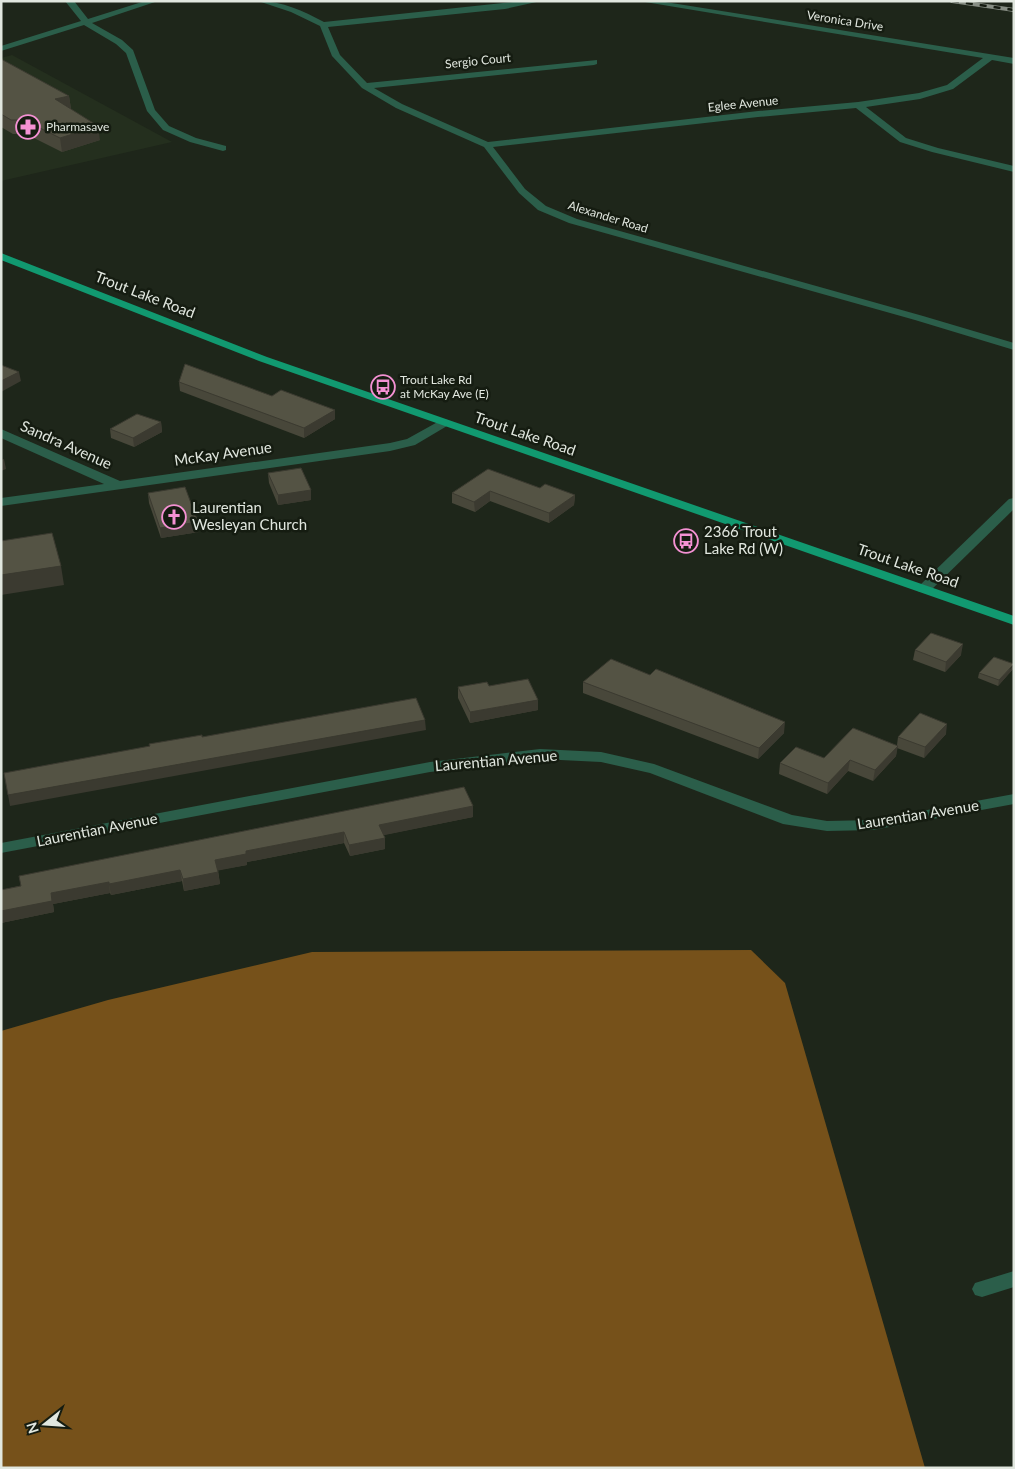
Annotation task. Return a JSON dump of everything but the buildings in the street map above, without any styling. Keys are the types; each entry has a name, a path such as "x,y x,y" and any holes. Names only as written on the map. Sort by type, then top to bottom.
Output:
{"main road":[{"name":"Trout Lake Road","path":"1,256 264,359 1014,621"}],"street":[{"path":"69,1 82,15 86,23 119,42 130,52 151,111 166,128 193,140 223,148"},
{"path":"1,49 154,1"},
{"path":"262,1 294,10 323,25 505,7 537,1"},
{"name":"Veronica Drive","path":"642,1 1014,61"},
{"name":"Alexander Road","path":"323,25 336,56 365,86 400,106 487,145 522,191 542,208 573,221 910,315 1014,347"},
{"name":"Eglee Avenue","path":"487,145 758,114 858,106 920,96 950,87 990,57"},
{"name":"Sergio Court","path":"365,86 594,62"},
{"path":"858,106 903,140 1014,170"},
{"name":"McKay Avenue","path":"1,502 390,447 411,442 443,422"},
{"name":"Sandra Avenue","path":"1,433 118,485"},
{"path":"924,589 1014,502"},
{"name":"Laurentian Avenue","path":"1,848 430,767 540,754 601,757 654,769 789,820 827,826 873,825 1014,799"},
{"path":"982,1289 1014,1279"}],"shaded area":[{"path":"12,55 172,142 1,181 1,58"},
{"path":"751,950 785,983 925,1468 1,1468 1,1031 108,1000 312,952"}],"railway":[{"path":"952,1 1014,10"}],"place":[{"name":"Pharmasave","path":"28,127"},
{"name":"Trout Lake Rd at McKay Ave (E)","path":"383,387"},
{"name":"Laurentian Wesleyan Church","path":"174,517"},
{"name":"2366 Trout Lake Rd (W)","path":"686,541"}]}
